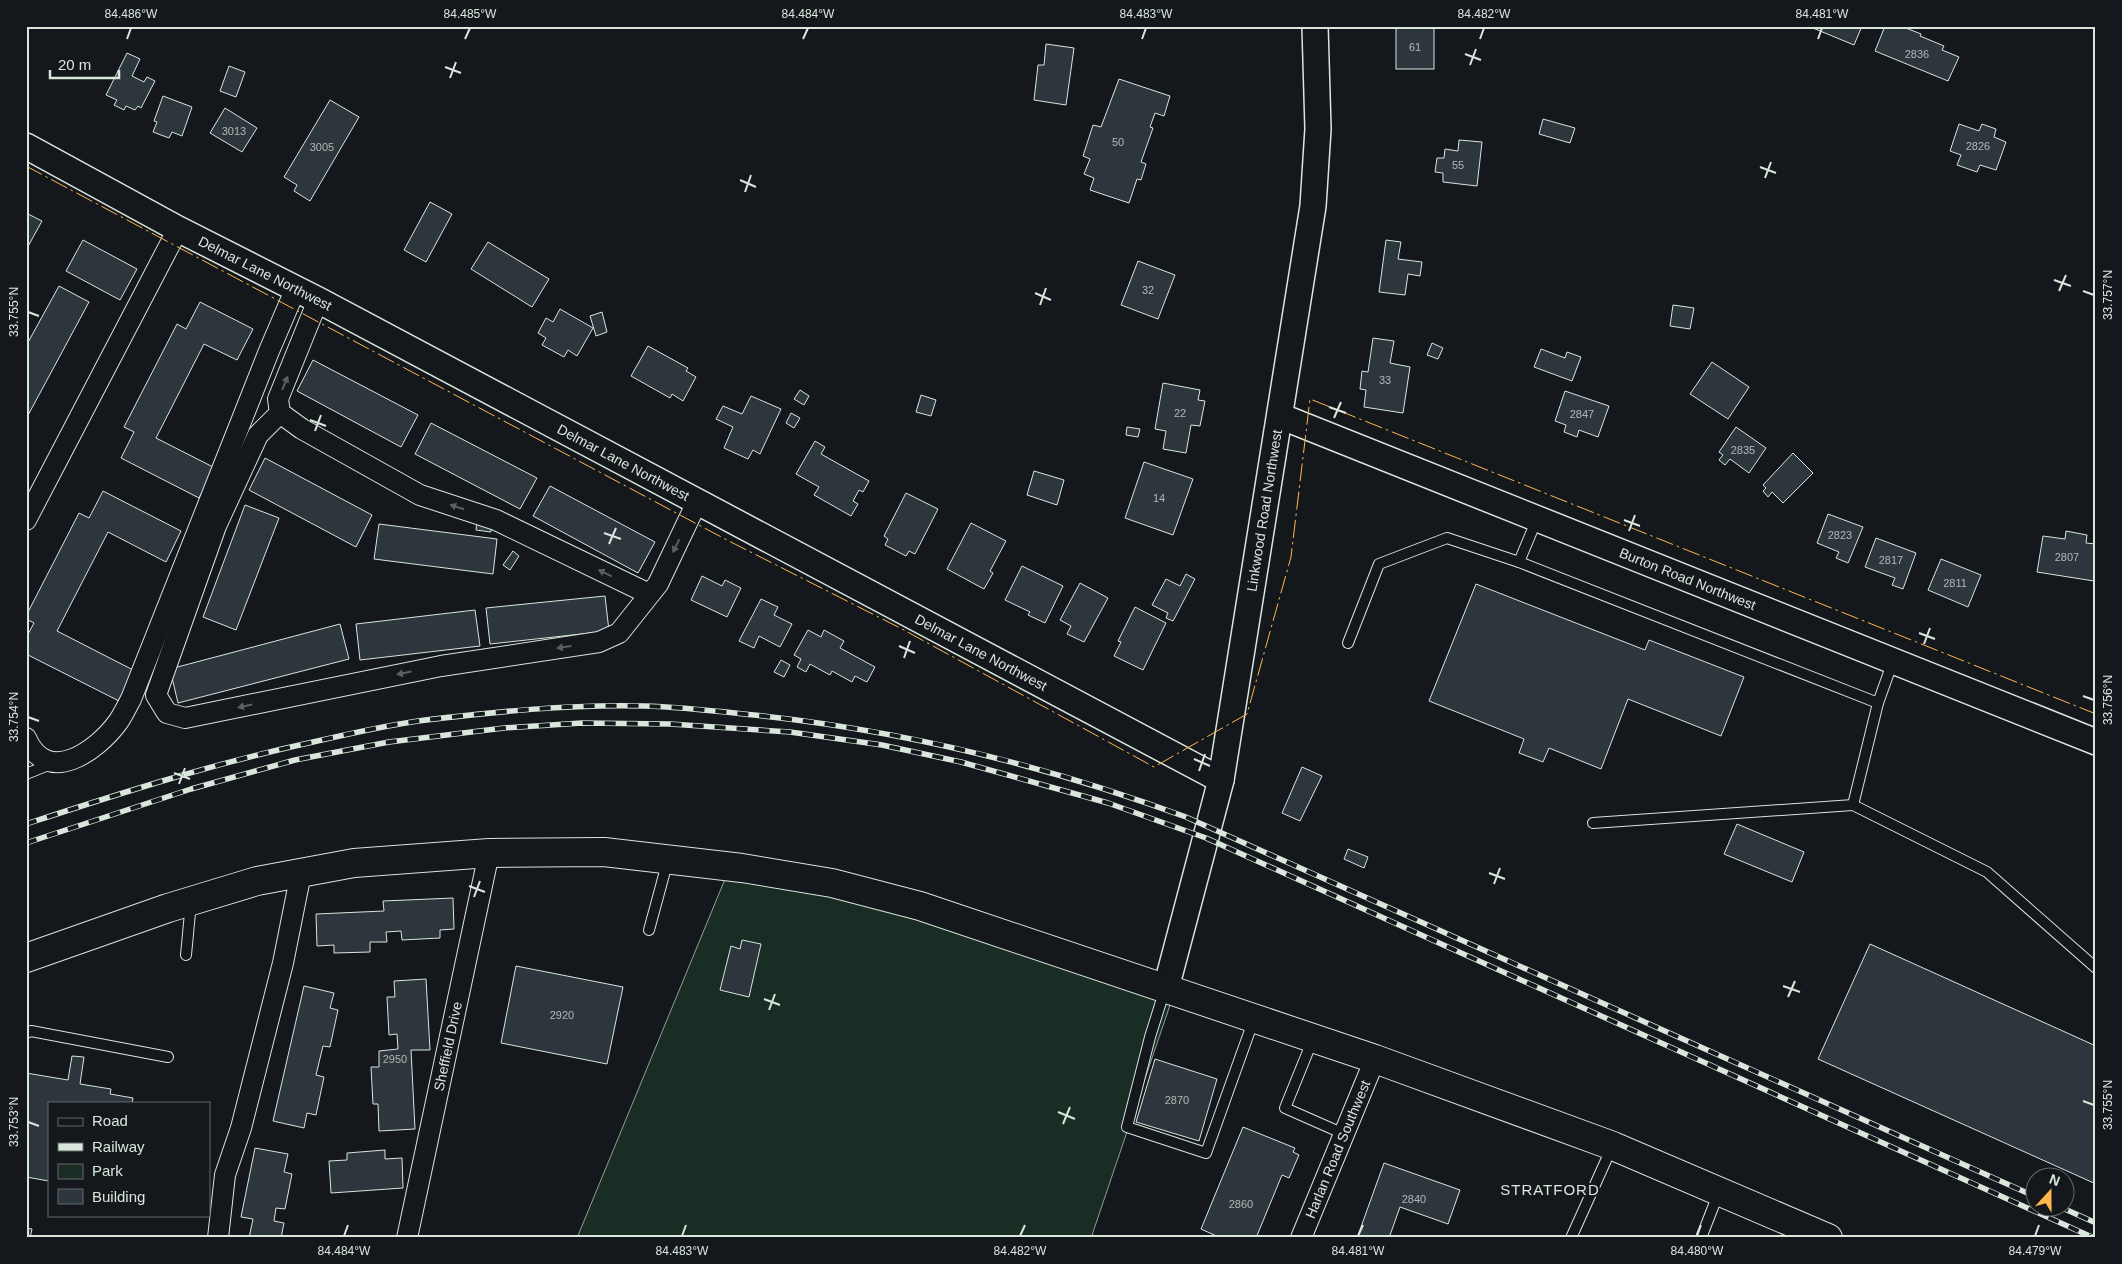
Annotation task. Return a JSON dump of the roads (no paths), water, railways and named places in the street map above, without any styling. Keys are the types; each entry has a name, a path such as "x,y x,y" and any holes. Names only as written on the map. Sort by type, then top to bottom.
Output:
{"main road":[{"path":"26,958 191,901 258,881 354,863 489,853 604,852 742,868 832,883 920,906 1375,1059 1613,1146 1828,1238"}],"street":[{"name":"Linkwood Road Northwest","path":"1166,988 1221,780 1313,206 1318,129 1315,26"},
{"name":"Delmar Lane Northwest","path":"26,146 178,229 296,288 1221,780"},
{"path":"26,520 178,229"},
{"path":"26,738 29,745 42,758 54,762 73,760 94,748 118,722 131,698 268,351 296,288"},
{"path":"318,300 278,399 280,413 302,429 420,495 496,520 649,594"},
{"path":"280,413 258,436 216,526 156,695 167,713 185,718 441,666 599,642 619,633 658,584 698,502"},
{"name":"Burton Road Northwest","path":"1280,416 2096,742"},
{"name":"Sheffield Drive","path":"406,1238 489,853"},
{"path":"218,1238 226,1175 241,1128 281,972 301,873"},
{"name":"Harlan Road Southwest","path":"1301,1238 1375,1059"}],"lane":[{"path":"1519,562 1537,519"},
{"path":"1348,642 1378,564 1447,538 1519,562 1878,704"},
{"path":"1853,805 1878,704 1893,661"},
{"path":"26,774 54,762"},
{"path":"1593,823 1853,805 1987,872 2096,968"},
{"path":"649,930 668,859"},
{"path":"186,955 191,901"},
{"path":"1166,988 1150,1037 1127,1127 1206,1153 1254,1018"},
{"path":"26,1033 31,1031 168,1057"},
{"path":"1313,1038 1285,1108 1344,1134"},
{"path":"1571,1238 1613,1146"},
{"path":"1701,1238 1720,1191"}],"railway":[{"path":"26,824 168,779 240,759 352,733 418,721 531,709 616,706 704,710 872,731 978,753 1030,767 1082,782 1186,817 2024,1192"},
{"path":"26,843 191,789 295,760 389,742 504,728 582,723 670,724 790,732 882,745 961,762 1108,803 1206,838 2094,1238"},
{"path":"2074,1213 2096,1223"}],"district":[{"name":"STRATFORD","path":"1550,1190"}]}
